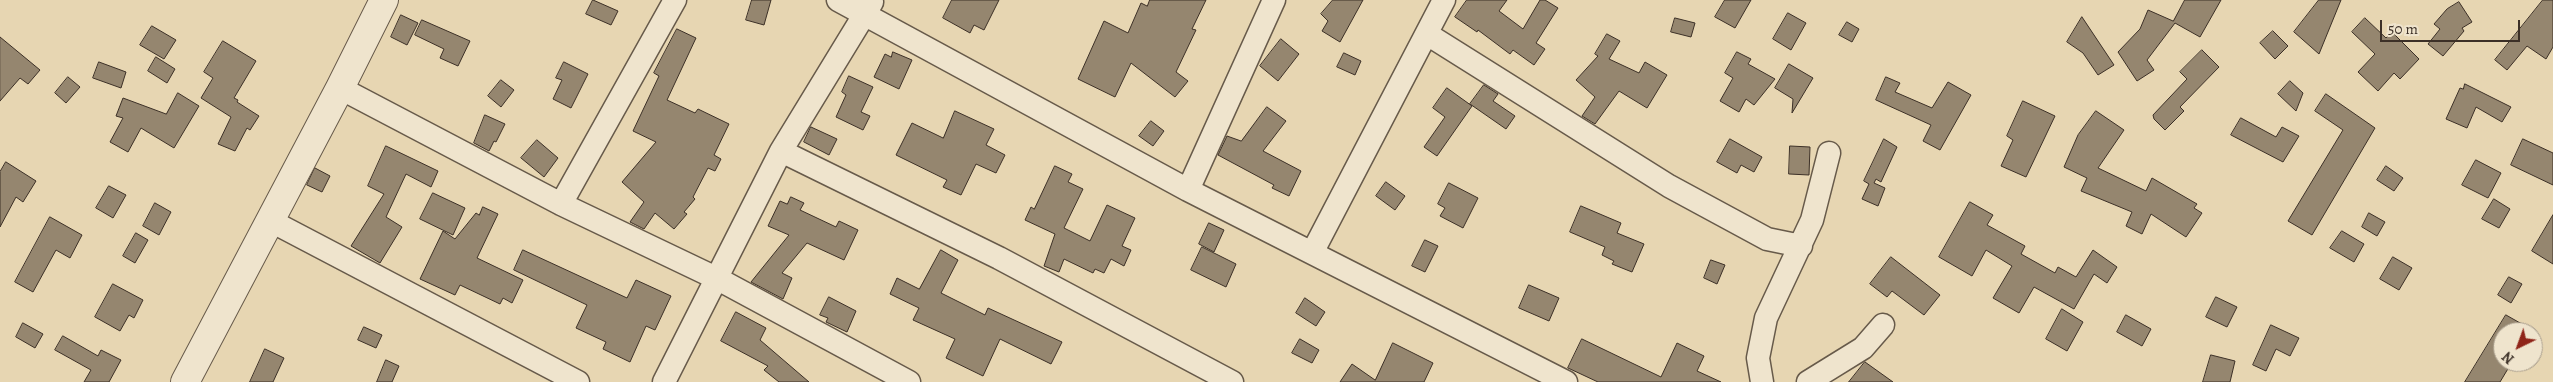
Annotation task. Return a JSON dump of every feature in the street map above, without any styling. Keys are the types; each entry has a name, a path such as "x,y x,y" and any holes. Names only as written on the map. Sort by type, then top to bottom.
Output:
{"street":[{"path":"185,382 340,88 384,0"},
{"path":"561,204 675,0"},
{"path":"838,0 870,7 1188,190 1566,382"},
{"path":"1188,190 1274,0"},
{"path":"1312,253 1444,0"},
{"path":"664,382 781,152 870,7"},
{"path":"1426,34 1669,186 1767,239 1801,246"},
{"path":"340,88 561,204 718,279 909,382"},
{"path":"781,152 1000,258 1232,382"},
{"path":"1762,382 1758,358 1766,318 1812,220 1829,153"},
{"path":"269,220 578,382"},
{"path":"1808,382 1863,348 1883,325"}],"building":[{"path":"593,0 618,11 611,25 586,14"},
{"path":"752,0 771,0 764,25 746,20"},
{"path":"952,0 999,0 984,30 974,25 970,33 943,18"},
{"path":"1150,0 1206,0 1192,29 1196,30 1176,72 1188,81 1175,97 1131,63 1115,97 1078,79 1104,21 1128,33 1141,3 1147,6"},
{"path":"1333,0 1363,0 1340,42 1322,31 1328,21 1321,14"},
{"path":"1467,0 1507,0 1499,11 1523,29 1540,0 1545,0 1558,8 1536,43 1545,49 1534,65 1513,50 1510,54 1478,30 1477,32 1455,17"},
{"path":"1725,0 1751,0 1735,28 1715,17"},
{"path":"2185,0 2221,0 2200,37 2175,23 2147,60 2154,70 2137,81 2118,52 2140,29 2148,10 2173,21"},
{"path":"2319,0 2341,0 2319,54 2294,32"},
{"path":"2543,0 2553,0 2553,47 2546,59 2527,46 2507,70 2495,60"},
{"path":"2459,2 2472,22 2462,28 2464,31 2443,56 2428,44 2440,29 2434,24 2447,9"},
{"path":"1788,13 1806,23 1791,50 1773,39"},
{"path":"401,15 418,23 407,45 391,37"},
{"path":"2082,17 2114,65 2098,75 2083,53 2067,42"},
{"path":"1675,18 1695,23 1691,37 1671,32"},
{"path":"2365,18 2386,38 2392,32 2419,59 2400,79 2394,73 2378,91 2358,72 2375,54 2352,32"},
{"path":"422,20 470,41 458,66 440,58 444,49 415,35"},
{"path":"1847,22 1859,29 1852,42 1839,35"},
{"path":"152,26 176,40 164,59 140,45"},
{"path":"677,29 696,38 667,100 695,113 698,109 729,124 714,155 721,159 715,171 708,168 693,197 695,199 684,212 687,214 674,229 655,213 644,229 630,222 644,202 622,182 656,142 633,131 659,76 654,73"},
{"path":"2273,31 2288,46 2275,59 2260,43"},
{"path":"1607,34 1620,41 1609,59 1639,73 1645,62 1667,75 1647,108 1619,91 1595,124 1582,116 1595,97 1576,80 1598,56 1595,54"},
{"path":"0,37 40,70 28,84 20,78 0,101"},
{"path":"1281,39 1299,54 1278,81 1260,66"},
{"path":"223,41 256,61 234,98 259,116 250,130 247,128 235,151 218,144 231,117 201,98 213,78 204,72"},
{"path":"2202,50 2219,67 2180,107 2184,111 2165,130 2154,119 2153,115 2187,79 2180,72"},
{"path":"893,52 912,60 899,89 874,77 885,54 891,57"},
{"path":"1737,52 1751,59 1748,64 1775,79 1754,105 1746,99 1739,112 1720,101 1733,78 1725,73"},
{"path":"1344,53 1361,61 1355,75 1337,67"},
{"path":"156,57 175,69 167,83 148,71"},
{"path":"99,62 126,72 121,88 93,78"},
{"path":"564,62 588,74 571,108 553,99 562,80 556,78"},
{"path":"1789,64 1813,78 1792,113 1793,99 1775,88"},
{"path":"849,76 873,87 861,112 870,116 863,130 836,117 846,95 842,92"},
{"path":"68,77 80,87 66,103 55,93"},
{"path":"1886,77 1900,83 1895,92 1932,108 1948,82 1971,95 1940,150 1923,141 1931,125 1876,100"},
{"path":"501,80 514,90 501,107 488,96"},
{"path":"2290,81 2303,93 2296,111 2278,94"},
{"path":"2465,84 2511,107 2502,122 2476,107 2467,128 2446,119 2460,88 2463,89"},
{"path":"1484,85 1498,94 1493,101 1515,116 1506,129 1470,104"},
{"path":"1447,88 1472,106 1437,156 1424,147 1445,117 1433,108"},
{"path":"178,93 199,106 174,148 141,128 128,152 110,142 123,118 116,116 123,98 166,114"},
{"path":"2326,94 2375,128 2312,235 2288,221 2343,130 2315,111"},
{"path":"2023,101 2055,116 2026,177 2001,166 2013,140 2007,136"},
{"path":"1267,107 1286,121 1263,151 1301,171 1289,196 1272,188 1274,185 1218,155 1227,136 1241,141"},
{"path":"955,111 994,129 986,145 1005,155 996,173 976,164 961,195 943,187 947,180 896,155 912,123 943,138"},
{"path":"2096,111 2124,130 2098,168 2146,191 2152,178 2197,204 2194,208 2202,213 2186,237 2151,214 2142,234 2126,226 2132,212 2081,191 2087,178 2064,167 2078,135"},
{"path":"485,115 505,124 489,151 474,143"},
{"path":"2241,118 2276,137 2282,127 2299,136 2283,162 2231,135"},
{"path":"1151,121 1164,131 1153,146 1139,136"},
{"path":"811,127 837,139 829,155 804,142"},
{"path":"1730,139 1762,157 1754,172 1741,165 1737,173 1717,162"},
{"path":"1884,139 1897,147 1881,182 1876,179 1874,183 1885,188 1878,206 1862,199 1869,184 1864,181"},
{"path":"2523,139 2553,153 2553,185 2511,165"},
{"path":"537,140 558,158 544,177 521,158"},
{"path":"386,146 438,171 431,187 406,174 386,217 402,227 380,263 351,246 384,194 368,186"},
{"path":"1790,146 1810,147 1809,175 1789,174"},
{"path":"2476,160 2501,173 2488,198 2462,185"},
{"path":"6,162 36,181 23,202 16,197 0,227 0,172"},
{"path":"1055,166 1072,174 1068,182 1083,189 1064,228 1090,241 1107,205 1135,218 1122,246 1131,250 1124,266 1111,259 1104,273 1095,269 1093,273 1064,259 1059,272 1044,266 1055,234 1025,220 1031,207 1034,209"},
{"path":"2386,166 2403,178 2394,191 2377,180"},
{"path":"315,168 330,176 322,192 307,185"},
{"path":"1386,182 1405,196 1395,210 1376,196"},
{"path":"1449,183 1478,198 1463,228 1440,216 1445,208 1438,204"},
{"path":"109,186 126,195 113,218 96,208"},
{"path":"433,193 465,208 453,235 420,219"},
{"path":"791,197 804,203 800,210 836,227 839,221 858,230 844,260 807,243 782,273 792,278 783,299 751,282 789,235 768,226 780,201 787,204"},
{"path":"2494,199 2510,209 2499,228 2482,219"},
{"path":"1970,202 1993,215 1987,225 2025,246 2021,254 2055,273 2058,267 2076,277 2093,250 2117,267 2107,283 2094,274 2074,309 2034,287 2019,313 1993,298 2012,266 1986,250 1972,276 1939,257"},
{"path":"155,203 171,212 159,235 143,226"},
{"path":"1581,206 1621,223 1617,233 1644,244 1632,272 1612,264 1614,261 1602,255 1605,247 1570,232"},
{"path":"483,207 498,214 477,258 523,280 512,303 503,298 500,304 460,285 455,295 420,279 443,231 455,239 476,213 479,215"},
{"path":"2369,213 2385,222 2377,236 2362,227"},
{"path":"2553,215 2553,264 2532,251"},
{"path":"50,217 82,235 70,258 56,250 33,292 15,282"},
{"path":"1209,223 1224,230 1214,252 1199,244"},
{"path":"2342,231 2364,244 2354,262 2330,248"},
{"path":"136,233 148,240 135,263 123,256"},
{"path":"1425,240 1438,246 1425,272 1412,266"},
{"path":"1202,247 1236,264 1226,287 1191,270"},
{"path":"523,250 627,298 636,280 671,296 655,330 646,326 630,362 603,349 606,342 576,328 587,305 514,270"},
{"path":"941,250 958,260 941,293 985,315 988,308 1062,342 1051,364 1000,339 983,376 946,358 955,339 913,320 919,308 890,294 897,278 919,289"},
{"path":"1891,257 1940,295 1924,315 1892,291 1887,297 1870,284"},
{"path":"2393,257 2412,268 2399,290 2380,279"},
{"path":"1711,260 1725,265 1717,284 1704,278"},
{"path":"2509,277 2522,284 2511,303 2498,295"},
{"path":"113,284 143,300 134,318 129,315 120,331 95,317"},
{"path":"1529,285 1559,298 1549,321 1519,308"},
{"path":"829,297 856,311 847,332 826,322 828,318 820,315"},
{"path":"2216,297 2237,307 2227,327 2206,317"},
{"path":"1305,298 1325,312 1316,326 1296,313"},
{"path":"2062,309 2083,322 2067,351 2046,339"},
{"path":"736,312 766,328 760,340 809,382 779,382 764,370 768,366 721,341"},
{"path":"2126,315 2151,329 2142,346 2117,332"},
{"path":"2506,315 2518,322 2502,322"},
{"path":"23,323 43,334 35,348 16,337"},
{"path":"2271,325 2299,338 2290,356 2276,349 2266,371 2253,365"},
{"path":"364,327 382,335 376,348 358,340"},
{"path":"63,336 98,356 101,350 121,360 109,382 84,382 91,370 55,350"},
{"path":"2493,336 2493,372 2506,372 2500,382 2465,382"},
{"path":"1300,339 1319,350 1312,363 1292,353"},
{"path":"1582,339 1661,377 1677,343 1704,356 1697,371 1721,382 1598,382 1568,368"},
{"path":"1393,343 1433,363 1424,382 1340,382 1352,364 1375,380"},
{"path":"265,349 284,358 273,382 250,382"},
{"path":"2211,355 2235,361 2230,382 2203,382"},
{"path":"386,360 399,366 392,382 377,382"},
{"path":"1865,362 1893,382 1849,382"}]}
